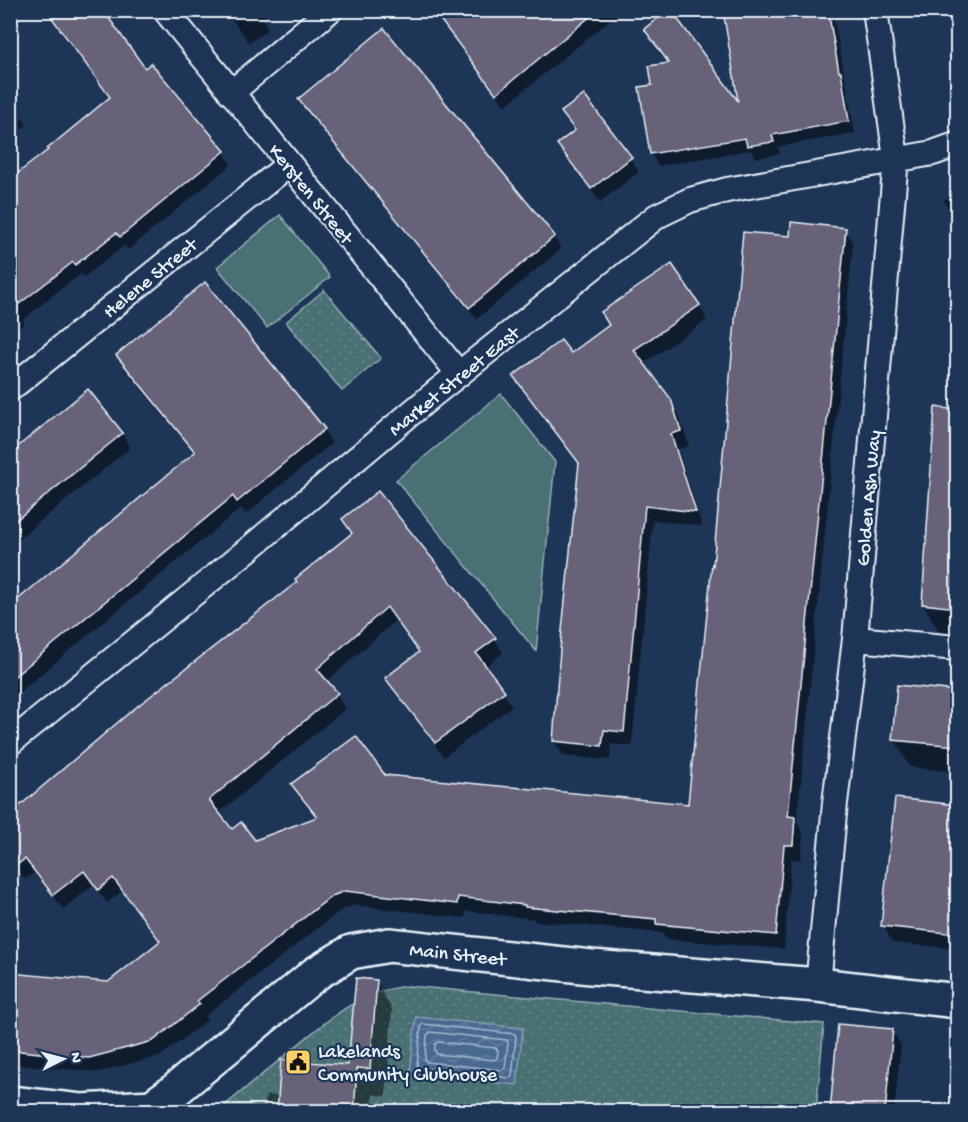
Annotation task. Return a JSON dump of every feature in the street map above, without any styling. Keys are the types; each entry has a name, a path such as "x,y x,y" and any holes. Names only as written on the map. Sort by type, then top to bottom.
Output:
{"street":[{"name":"Kersten Street","path":"165,10 459,374"},
{"path":"231,93 330,10"},
{"name":"Golden Ash Way","path":"818,985 835,803 855,639 896,158 875,10"},
{"name":"Market Street East","path":"10,742 459,374 657,216 690,200 727,190 933,153 957,144"},
{"name":"Helene Street","path":"10,389 288,165"},
{"path":"855,639 957,648"},
{"name":"Main Street","path":"10,1103 81,1111 153,1109 315,974 351,952 389,945 591,967 818,985 957,1001"}],"green space":[{"path":"280,215 330,277 267,328 217,267"},
{"path":"324,290 381,358 342,391 286,322"},
{"path":"501,394 555,462 536,651 396,480"},
{"path":"408,986 824,1024 816,1111 217,1112 344,1009 374,994"}],"water":[{"path":"416,1017 523,1028 517,1085 410,1074"}],"building":[{"path":"46,10 103,10 145,68 151,63 225,151 120,237 116,233 75,265 73,262 10,311 10,179 110,97"},
{"path":"433,10 598,10 496,94"},
{"path":"671,10 738,101 723,10 828,10 849,121 772,135 774,142 747,146 745,138 650,154 639,87 652,85 649,66 669,63 644,29"},
{"path":"384,28 555,236 469,308 298,99"},
{"path":"584,95 632,157 591,189 557,144 575,130 561,112"},
{"path":"791,222 846,228 788,816 795,817 793,845 784,845 776,935 656,924 656,919 525,907 525,905 458,897 457,904 345,891 332,896 197,1001 200,1004 153,1041 89,1058 10,1050 10,973 108,982 160,941 113,878 98,890 84,871 53,895 25,859 10,870 10,814 130,712 297,582 295,579 352,533 342,519 378,491 496,638 476,653 505,691 435,743 385,678 419,652 387,607 317,669 338,693 209,800 232,829 241,822 255,840 317,817 291,784 356,736 385,775 688,804 712,563 713,566 743,232 790,236"},
{"path":"672,264 700,305 634,350 671,399 681,431 671,434 696,512 645,506 624,732 604,730 602,746 553,741 579,463 513,376 561,340 571,353 609,325 601,312"},
{"path":"205,282 325,429 237,502 233,496 10,680 10,606 195,452 116,355"},
{"path":"88,389 123,433 10,525 10,453"},
{"path":"935,407 957,410 957,608 922,604"},
{"path":"897,685 957,691 957,746 892,740"},
{"path":"895,798 957,805 957,934 881,926"},
{"name":"Lakelands Community Clubhouse","path":"356,978 377,980 370,1069 357,1068 354,1112 277,1112 281,1060 348,1065"},
{"path":"838,1024 893,1029 885,1112 830,1112"}],"place":[{"name":"Lakelands Community Clubhouse","path":"298,1062"}]}
